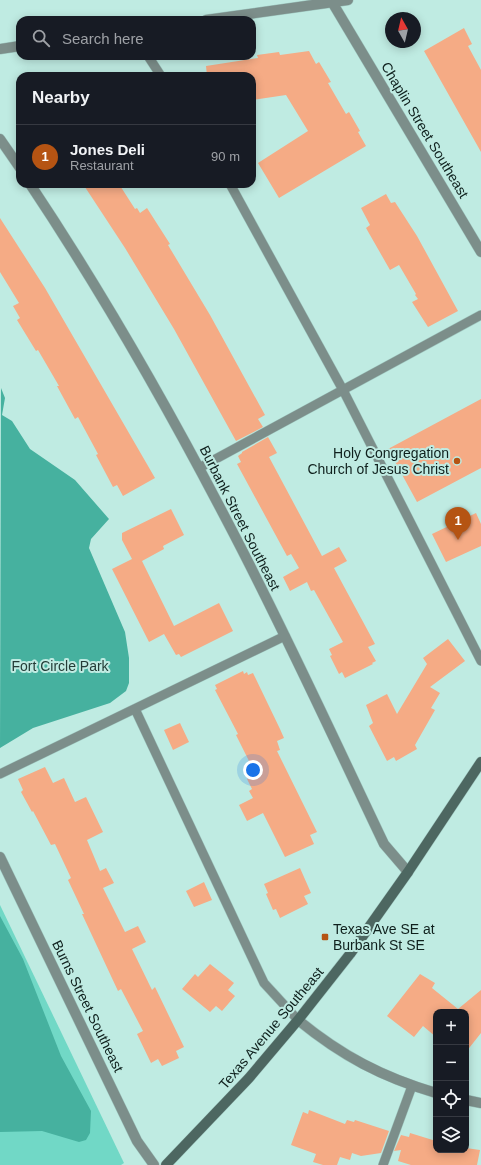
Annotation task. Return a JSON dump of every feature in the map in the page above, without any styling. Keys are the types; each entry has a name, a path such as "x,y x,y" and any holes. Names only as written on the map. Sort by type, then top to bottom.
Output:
{"main road":[{"name":"Texas Avenue Southeast","path":"166,1165 249,1078 298,1020 350,954 408,872 481,762"}],"street":[{"path":"234,16 348,0"},
{"name":"Chaplin Street Southeast","path":"332,2 481,252"},
{"path":"0,49 16,47"},
{"path":"0,139 16,162"},
{"name":"Burbank Street Southeast","path":"33,188 83,265 124,332 199,468 285,636 384,844 408,872"},
{"name":"Burns Street Southeast","path":"0,858 138,1141 154,1165"},
{"path":"298,1020 326,1042 380,1074 433,1092"},
{"path":"469,1101 481,1103"}],"lane":[{"path":"151,60 158,72"},
{"path":"232,188 344,390 481,661"},
{"path":"199,468 481,315"},
{"path":"0,774 285,636"},
{"path":"135,709 264,983 298,1020"},
{"path":"383,1165 412,1086"}],"green space":[{"name":"Fort Circle Park","path":"1,388 5,398 2,415 12,421 30,449 75,480 109,519 91,539 89,548 125,632 129,658 129,683 126,691 110,703 33,728 0,748"},
{"path":"0,905 124,1163 121,1165 0,1165"},
{"path":"0,916 23,959 61,1056 91,1111 90,1133 86,1140 79,1142 42,1131 0,1132"}],"building":[{"path":"464,28 472,44 468,46 481,70 481,152 424,51"},
{"path":"309,51 316,64 319,62 331,82 328,83 346,114 349,112 360,131 358,132 366,146 279,198 258,163 308,131 286,95 256,99 256,72 207,72 206,66 245,60 256,60 258,58 257,55 279,52 280,55"},
{"path":"86,188 122,188 135,209 137,208 140,213 147,208 170,244 168,245 210,315 265,415 258,419 263,427 236,441 174,329 125,248"},
{"path":"386,194 391,203 395,202 417,236 458,311 428,327 412,302 418,299 399,265 390,270 366,228 370,225 361,208"},
{"path":"0,218 45,288 155,478 123,496 117,485 113,487 96,455 98,454 78,417 75,419 57,386 59,386 38,350 36,351 17,320 20,318 13,306 19,303 0,272"},
{"path":"481,399 481,468 417,502 388,449"},
{"path":"268,437 277,453 269,457 322,556 339,547 347,561 334,568 375,644 368,647 376,661 345,678 342,672 339,674 330,656 332,655 329,649 343,642 314,590 311,591 307,582 290,591 283,577 299,568 291,554 287,556 237,464 241,462 238,456 242,452"},
{"path":"171,509 184,535 163,546 164,549 142,561 174,626 219,603 233,631 181,657 179,654 176,655 164,634 149,642 112,569 132,559 122,540 122,533"},
{"path":"476,513 481,524 481,546 446,562 432,534"},
{"path":"448,639 465,661 430,687 440,693 431,708 435,710 415,745 417,749 396,761 394,757 387,761 369,726 373,723 366,705 387,694 397,714 427,664 423,658"},
{"path":"243,671 244,674 247,672 248,675 253,673 280,729 284,738 277,741 280,750 277,751 317,832 310,835 314,844 285,857 263,813 247,821 239,805 253,798 249,791 252,789 247,779 256,775 236,735 238,734 215,690 217,689 215,685"},
{"path":"180,723 189,742 173,750 164,730"},
{"path":"45,767 53,783 64,778 75,802 86,797 103,832 87,840 100,871 106,868 114,883 103,888 125,932 138,926 146,942 132,949 152,990 155,987 184,1047 176,1051 179,1058 162,1066 158,1059 151,1063 137,1034 143,1031 121,989 118,991 82,914 84,914 68,880 71,878 55,844 51,845 21,792 23,790 18,779"},
{"path":"300,868 311,893 304,896 308,904 280,918 276,909 273,910 266,894 268,893 264,884"},
{"path":"204,882 212,900 194,907 186,891"},
{"path":"210,964 234,983 228,990 235,996 222,1011 216,1006 210,1012 182,989 195,974 198,977"},
{"path":"420,974 435,983 432,988 458,1009 433,1009 433,1034 423,1026 414,1037 387,1016"},
{"path":"481,990 481,1033 469,1048 469,1009 458,1009"},
{"path":"309,1110 345,1124 347,1120 354,1122 355,1120 389,1131 381,1153 361,1156 352,1153 350,1160 340,1157 337,1165 323,1165 313,1162 316,1154 291,1145 303,1112 308,1114"},
{"path":"410,1133 433,1140 433,1153 469,1153 469,1148 480,1150 477,1165 411,1165 398,1161 401,1150 394,1151 401,1135 409,1137"}],"place":[{"name":"Holy Congregation Church of Jesus Christ","path":"457,461"},
{"name":"Jones Deli","path":"458,540"},
{"name":"Texas Ave SE at Burbank St SE","path":"325,937"}]}
